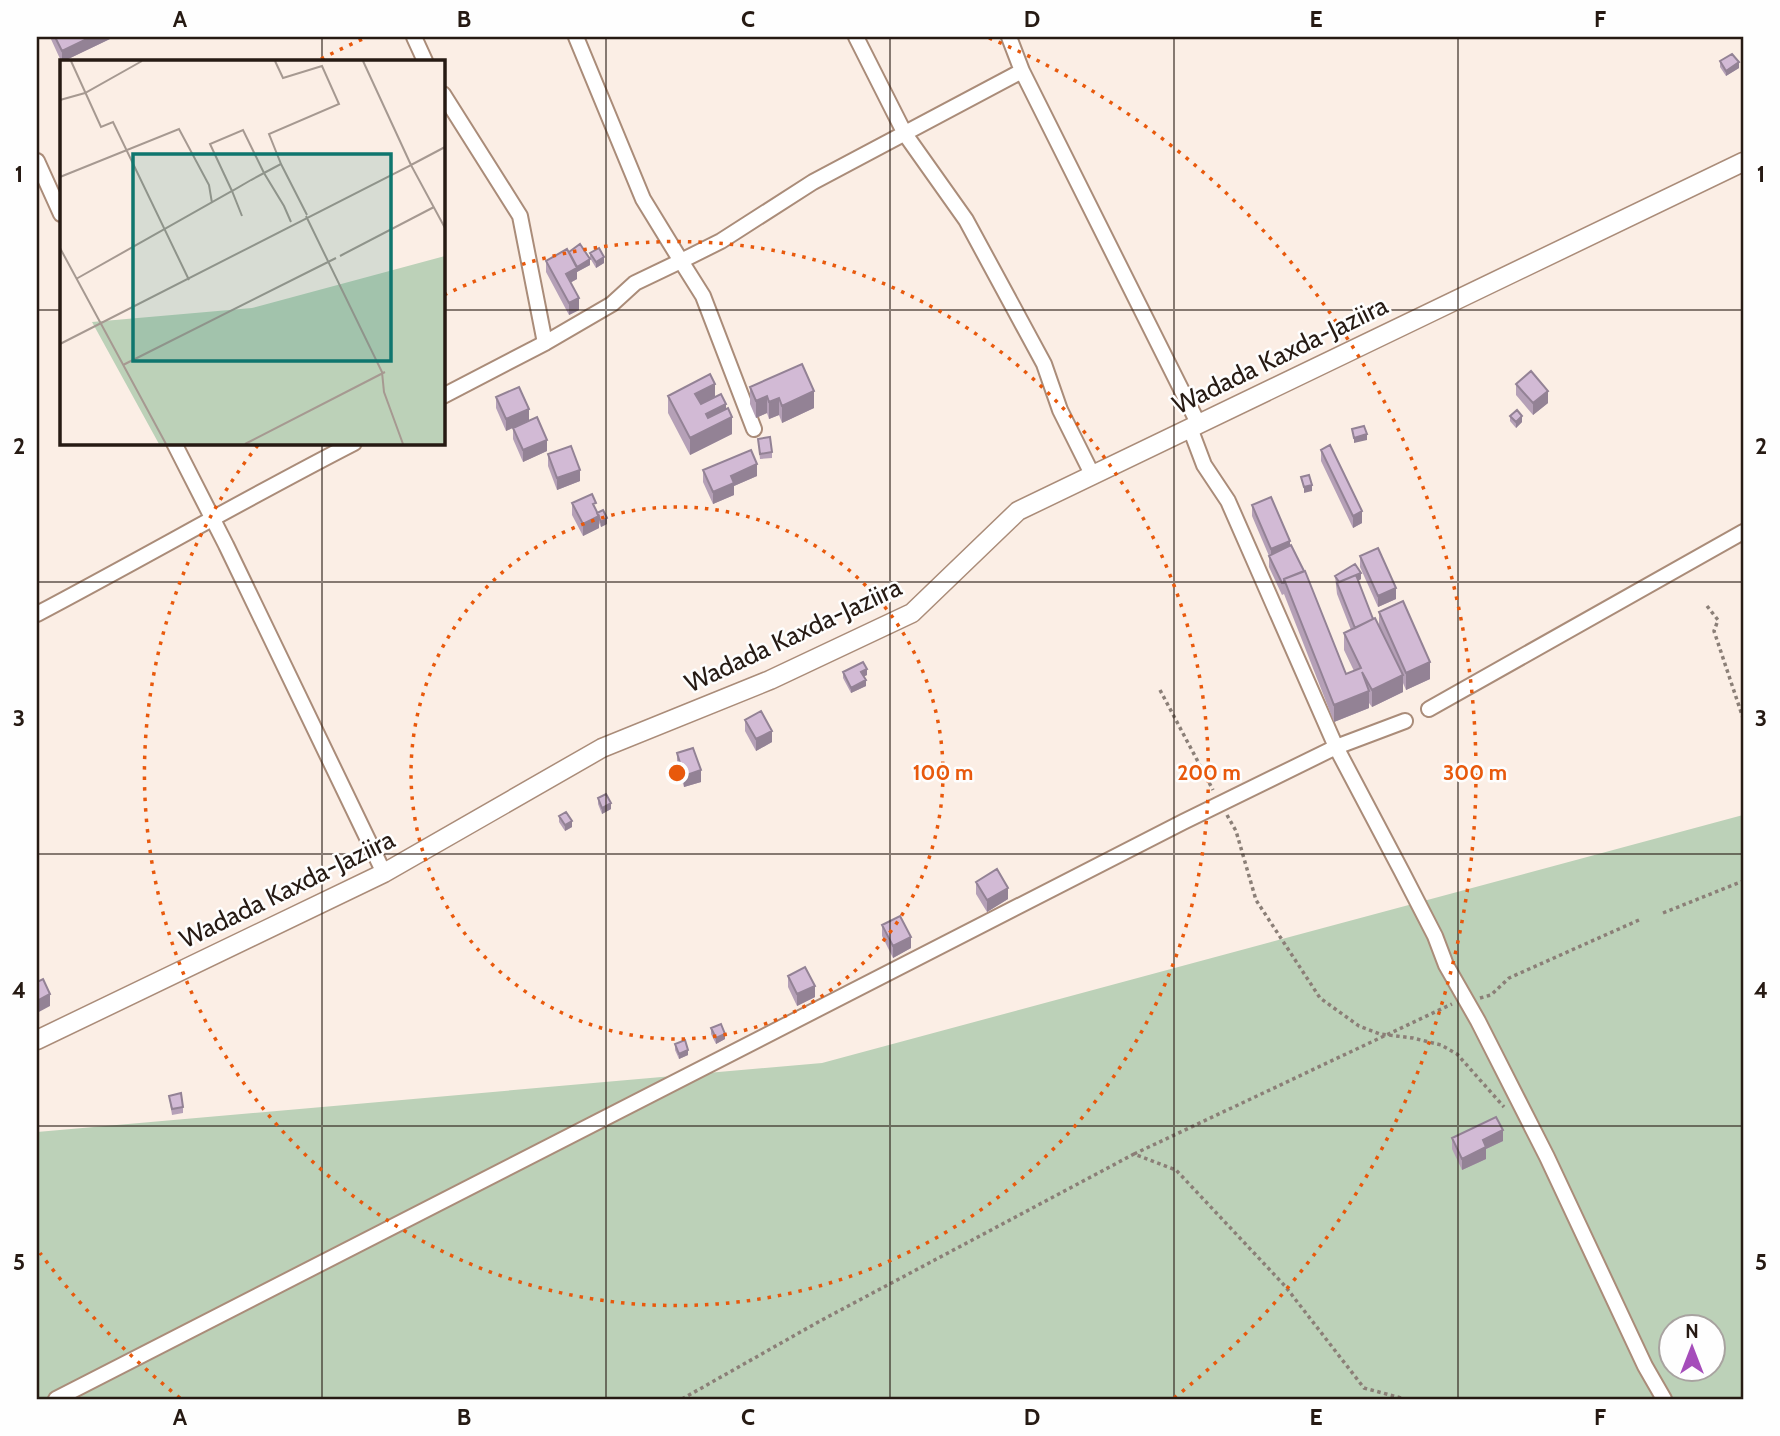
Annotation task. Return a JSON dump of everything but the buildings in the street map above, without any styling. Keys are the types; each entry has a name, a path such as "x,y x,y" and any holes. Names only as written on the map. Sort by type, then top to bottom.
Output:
{"street":[{"path":"414,37 425,60"},
{"path":"576,37 643,199 703,296 754,429"},
{"path":"856,37 905,134 966,220 1044,364 1060,411 1092,474"},
{"path":"1009,37 1022,71 1194,426 1204,466 1228,500 1336,747 1413,894 1446,965 1526,1114 1645,1366 1664,1399"},
{"path":"444,395 545,343 612,304 635,283 721,241 813,182 1022,71"},
{"path":"444,96 520,216 545,343"},
{"path":"37,161 60,212"},
{"name":"Wadada Kaxda-Jaziira","path":"37,1040 384,873 602,748 770,680 912,613 1017,510 1743,162"},
{"path":"175,444 384,873"},
{"path":"37,614 352,444"},
{"path":"1429,709 1743,532"},
{"path":"56,1399 1221,804 1336,747 1405,720"}],"path":[{"path":"1707,606 1718,620 1714,631 1743,718"},
{"path":"1160,690 1236,831 1256,900 1320,998 1359,1026 1387,1035 1441,1045 1457,1054 1499,1103 1508,1110 1526,1114"},
{"path":"1663,913 1743,881"},
{"path":"682,1399 820,1321 1134,1154 1451,1004 1490,995 1508,978 1639,920"},
{"path":"1134,1154 1177,1170 1285,1286 1364,1388 1405,1399"}],"green space":[{"path":"1743,815 1743,1399 37,1399 37,1132 822,1063"}]}
